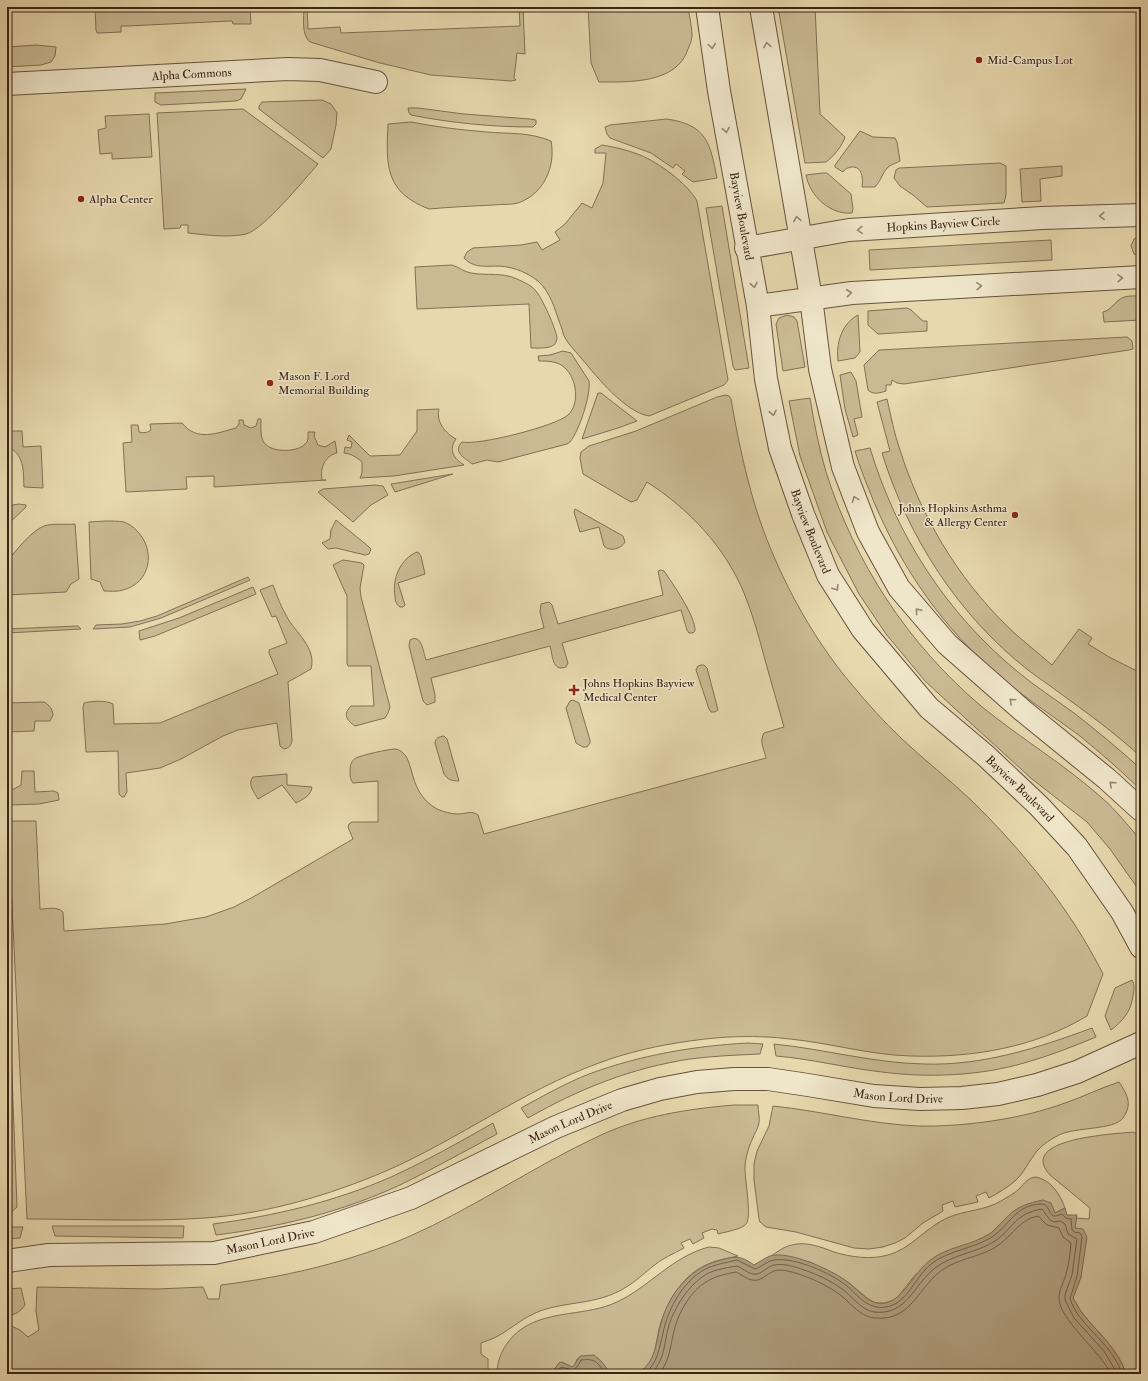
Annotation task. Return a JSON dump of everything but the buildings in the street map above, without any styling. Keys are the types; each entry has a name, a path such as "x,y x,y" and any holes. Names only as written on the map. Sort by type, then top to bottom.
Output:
{"street":[{"name":"Bayview Boulevard","path":"707,7 719,91 746,248 758,306 766,379 780,448 803,514 828,575 863,630 929,708 986,756 1039,806 1077,847 1122,912 1141,947"},
{"path":"761,7 811,298 820,369 843,467 868,532 898,588 948,644 1022,710 1107,779 1141,810"},
{"name":"Alpha Commons","path":"7,84 288,69 320,70 376,82"},
{"name":"Hopkins Bayview Circle","path":"746,248 849,230 1042,218 1141,215"},
{"path":"758,306 852,293 1141,277"},
{"name":"Mason Lord Drive","path":"7,1261 49,1255 214,1253 314,1232 411,1198 556,1127 622,1100 660,1089 698,1082 734,1079 768,1079 874,1096 920,1099 962,1098 998,1094 1037,1085 1077,1072 1141,1044"}],"shaded area":[{"path":"95,7 250,7 251,24 233,24 232,21 230,21 121,26 121,32 97,33"},
{"path":"304,7 307,7 308,29 340,27 341,33 520,26 519,7 523,7 525,54 517,53 514,78 516,80 511,81 431,75 380,63 310,42 305,35 304,30"},
{"path":"588,7 688,7 692,39 682,60 674,69 663,75 637,81 599,82 591,63"},
{"path":"778,7 815,7 820,114 845,137 837,151 826,162 805,163"},
{"path":"36,45 56,47 55,56 51,62 41,65 7,67 7,47"},
{"path":"246,89 241,99 236,101 161,105 155,102 155,93"},
{"path":"322,100 331,104 337,113 331,149 323,158 259,109 262,102"},
{"path":"408,108 530,119 536,120 536,124 533,127 518,127 457,122 411,115"},
{"path":"243,109 318,164 273,214 262,224 246,234 224,236 188,233 188,225 181,225 180,228 164,229 157,113"},
{"path":"149,114 152,157 112,159 112,153 100,154 98,130 106,128 105,116"},
{"path":"667,119 691,126 699,131 709,146 717,178 693,182 682,174 685,171 676,164 673,168 651,153 610,138 605,127 610,125"},
{"path":"411,122 449,128 519,134 543,138 551,141 552,160 550,169 541,186 535,193 518,203 429,209 415,202 396,186 388,165 388,124"},
{"path":"860,131 873,137 895,138 897,142 900,161 888,167 875,187 862,187 862,177 860,171 855,167 846,169 843,172 835,167"},
{"path":"602,145 631,152 647,158 672,174 693,194 697,201 728,380 724,385 649,416 640,413 621,401 603,384 570,346 564,336 549,295 539,282 526,273 516,269 501,266 479,266 464,258 467,252 473,248 521,245 537,242 542,250 560,240 555,232 565,224 582,203 592,208 603,183 606,153 595,153 595,149"},
{"path":"1000,163 1006,166 1006,195 1004,203 927,207 900,186 894,178 896,170 899,168"},
{"path":"1062,166 1062,176 1040,179 1041,201 1022,202 1020,169"},
{"path":"827,173 851,194 853,209 852,213 836,211 822,203 817,197 808,183 806,175"},
{"path":"722,206 749,368 735,370 733,366 706,208"},
{"path":"1141,236 1141,256 1134,254 1131,246 1134,239"},
{"path":"1051,240 1052,260 870,270 869,250"},
{"path":"452,265 466,272 511,277 524,282 535,290 545,306 556,334 557,340 555,344 547,347 531,348 529,304 417,309 415,267"},
{"path":"1141,296 1141,320 1104,322 1103,312 1121,298"},
{"path":"907,308 923,321 927,321 927,331 878,334 868,325 868,311"},
{"path":"787,315 794,317 797,321 805,367 783,371 776,324 779,318"},
{"path":"858,315 860,352 855,358 838,361 838,348 841,335 847,324"},
{"path":"1127,337 1132,341 1133,349 904,384 897,383 892,380 891,385 886,385 886,391 879,393 872,393 868,390 864,365 879,350"},
{"path":"563,351 571,353 589,381 584,413 570,442 498,462 487,460 472,464 463,457 458,449 462,442 483,441 516,434 548,424 568,415 574,405 576,392 572,378 565,368 559,364 539,361 538,356 550,355"},
{"path":"851,372 856,381 862,417 854,419 858,435 853,437 845,409 840,375"},
{"path":"598,393 601,393 637,421 582,439"},
{"path":"726,395 731,399 744,464 762,526 771,551 794,599 822,645 870,706 888,726 972,801 991,820 1045,882 1061,904 1090,950 1103,974 1087,1016 1046,1036 1024,1043 1002,1049 956,1055 896,1055 805,1041 765,1037 715,1038 644,1049 621,1055 571,1074 386,1171 343,1188 297,1202 274,1208 228,1216 205,1218 138,1220 27,1219 8,821 36,821 40,909 55,908 61,910 63,912 64,931 165,924 206,917 234,907 353,839 348,827 352,822 378,822 378,781 353,783 350,777 350,767 352,762 354,759 364,755 392,749 400,751 407,759 417,787 423,797 431,805 448,813 458,814 471,812 478,815 484,834 766,758 762,742 764,733 784,727 750,610 744,593 727,560 704,530 691,517 677,504 647,482 637,500 631,502 583,474 580,458 581,452 589,446 636,431 717,397"},
{"path":"810,398 823,463 838,506 852,538 887,600 930,656 955,682 996,718 1057,762 1102,798 1141,840 1141,893 1110,849 1087,822 1032,779 925,681 886,634 859,594 827,532 800,456 789,401"},
{"path":"887,399 896,437 908,474 929,521 956,565 988,606 1011,630 1052,665 1079,629 1092,638 1088,644 1109,657 1141,673 1141,757 1111,731 1028,670 1003,648 979,625 938,572 906,515 882,453 890,451 877,402"},
{"path":"439,409 438,414 442,427 448,434 456,439 452,447 453,454 457,460 464,465 394,476 360,478 362,473 362,462 354,456 344,453 345,447 351,448 352,442 347,440 349,435 370,456 400,455 417,431 417,410"},
{"path":"258,419 261,419 261,433 263,441 266,445 277,450 290,450 301,447 307,441 308,432 315,432 314,436 318,445 325,447 335,441 337,453 329,457 322,467 322,480 326,480 214,487 214,476 186,477 187,489 126,492 123,443 132,442 131,425 138,425 139,432 144,433 151,430 150,424 182,423 194,432 201,434 215,434 236,428 239,424 239,420 243,420 244,425 251,428 256,426"},
{"path":"7,431 22,431 23,447 41,446 43,488 24,487 22,464 17,454 7,446"},
{"path":"870,448 894,512 927,571 947,599 992,649 1018,672 1083,720 1141,769 1141,790 1080,736 1029,700 1000,677 961,639 926,597 911,574 885,527 861,470 855,451"},
{"path":"453,474 395,492 391,484"},
{"path":"375,485 383,486 388,495 371,505 353,522 318,492 323,489"},
{"path":"13,505 26,505 26,507 7,525 7,511"},
{"path":"575,509 623,536 625,542 618,548 609,549 604,546 599,527 580,532 574,512"},
{"path":"336,520 371,549 369,554 365,555 336,548 328,549 322,543 330,539 331,530"},
{"path":"89,522 124,522 131,526 143,539 147,547 148,565 145,573 140,580 132,586 121,591 104,591 100,582 91,579"},
{"path":"75,524 79,579 71,584 66,592 7,595 7,561 24,542 34,532 44,526"},
{"path":"417,552 421,556 425,574 398,583 405,605 400,607 395,599 394,590 396,576 398,570 406,559"},
{"path":"343,560 362,563 364,565 360,588 361,597 390,707 385,718 355,726 349,721 346,714 351,706 374,706 371,666 348,666 347,663 347,596 333,565"},
{"path":"658,571 664,571 688,609 694,625 695,631 693,633 689,633 687,630 681,610 562,643 568,663 566,667 561,668 556,665 550,646 431,678 435,702 427,705 423,701 409,646 410,640 417,639 420,641 426,660 544,628 540,612 541,604 549,602 552,605 558,624 663,595"},
{"path":"248,577 250,580 161,618 130,627 93,629 96,625 122,624 157,616"},
{"path":"273,585 285,613 308,647 312,661 311,669 288,682 292,741 290,745 284,749 280,746 277,723 238,730 160,768 126,773 127,792 124,797 122,797 119,794 118,751 86,752 84,703 99,701 113,704 114,724 160,723 278,674 269,650 287,643 276,616 272,617 260,590"},
{"path":"253,587 256,594 155,636 140,640 139,631 179,618"},
{"path":"78,626 81,629 7,633 7,629"},
{"path":"704,665 707,668 718,710 715,712 711,712 709,709 696,670 698,666"},
{"path":"573,700 579,703 590,740 587,747 583,747 576,743 566,708 570,701"},
{"path":"44,702 52,711 53,715 50,721 35,721 34,731 7,732 7,703"},
{"path":"444,736 447,739 459,781 450,780 444,774 435,741 437,738"},
{"path":"22,771 34,771 35,792 54,791 58,793 59,800 39,804 8,805 8,790 14,789 21,785"},
{"path":"287,774 287,785 312,787 310,793 304,799 296,803 282,785 258,799 251,785 251,780 253,777"},
{"path":"1132,980 1134,990 1128,1011 1123,1019 1111,1030 1105,1016 1115,988"},
{"path":"7,996 9,996 17,1207 7,1216"},
{"path":"1092,1028 1096,1037 1069,1048 1007,1067 989,1071 953,1075 899,1074 776,1056 774,1044 867,1059 905,1063 946,1064 988,1059 1010,1054 1030,1049"},
{"path":"748,1043 763,1044 760,1054 707,1057 668,1063 606,1081 567,1098 528,1118 521,1108 580,1078 609,1067 667,1052 707,1046"},
{"path":"1119,1082 1128,1099 1128,1108 1123,1118 1119,1122 1103,1127 1066,1132 1059,1135 1039,1148 1024,1171 1012,1184 1006,1188 989,1198 986,1192 976,1196 978,1202 955,1207 953,1201 942,1205 943,1211 923,1223 905,1238 895,1243 869,1249 854,1248 796,1232 766,1227 760,1222 754,1180 754,1164 757,1151 769,1126 773,1106 900,1125 954,1125 1012,1118 1048,1109"},
{"path":"734,1105 758,1105 759,1123 748,1150 745,1165 748,1207 748,1220 746,1224 738,1229 718,1234 717,1230 712,1229 702,1233 704,1238 693,1244 690,1239 681,1243 684,1248 659,1262 634,1282 613,1294 602,1298 550,1308 534,1313 496,1337 481,1343 481,1354 488,1359 488,1374 7,1374 7,1324 20,1330 28,1337 39,1330 36,1311 37,1287 157,1289 203,1287 208,1299 219,1299 221,1285 269,1278 340,1261 408,1237 457,1213 551,1160 615,1129 665,1114"},
{"path":"493,1123 497,1134 412,1179 378,1195 333,1211 287,1223 216,1235 213,1224 259,1217 304,1207 369,1186 417,1164"},
{"path":"1133,1132 1139,1135 1141,1142 1141,1374 1126,1374 1123,1365 1113,1349 1083,1314 1073,1298 1081,1277 1075,1228 1076,1218 1089,1219 1090,1208 1050,1175 1043,1163 1046,1153 1057,1146 1072,1140 1108,1134"},
{"path":"1036,1177 1046,1181 1054,1188 1065,1208 1055,1213 998,1226 991,1233 915,1275 894,1300 885,1303 875,1303 848,1282 810,1262 794,1258 771,1256 781,1249 797,1244 813,1245 840,1254 868,1258 888,1255 904,1248 939,1222 961,1213 981,1209 995,1204 1015,1192 1028,1180"},
{"path":"52,1226 184,1226 183,1238 55,1236"},
{"path":"7,1227 23,1227 20,1238 7,1239"},
{"path":"709,1247 719,1248 738,1256 719,1260 699,1268 678,1288 664,1313 652,1357 644,1369 638,1373 629,1375 611,1374 598,1358 591,1356 577,1359 572,1367 562,1362 559,1363 554,1370 555,1374 497,1374 499,1360 504,1348 508,1342 523,1328 545,1318 594,1309 617,1302 629,1296 684,1257"},
{"path":"21,1288 25,1305 18,1313 7,1315 7,1289"}],"water":[{"path":"1043,1200 1051,1203 1055,1213 1065,1208 1067,1215 1077,1215 1075,1228 1083,1229 1087,1237 1081,1277 1073,1298 1083,1314 1113,1349 1123,1365 1126,1374 637,1374 644,1369 652,1358 664,1313 674,1293 689,1277 708,1265 733,1257 745,1259 754,1265 770,1256 788,1256 811,1263 833,1273 849,1283 870,1300 885,1303 891,1301 903,1292 923,1267 935,1257 951,1249 984,1237 997,1228 1018,1208"},
{"path":"594,1355 602,1362 611,1374 555,1374 554,1370 561,1362 572,1367 580,1356"}],"place":[{"name":"Mid-Campus Lot","path":"979,60"},
{"name":"Alpha Center","path":"81,199"},
{"name":"Mason F. Lord Memorial Building","path":"270,383"},
{"name":"Johns Hopkins Asthma & Allergy Center","path":"1015,515"},
{"name":"Johns Hopkins Bayview Medical Center","path":"574,690"}]}
